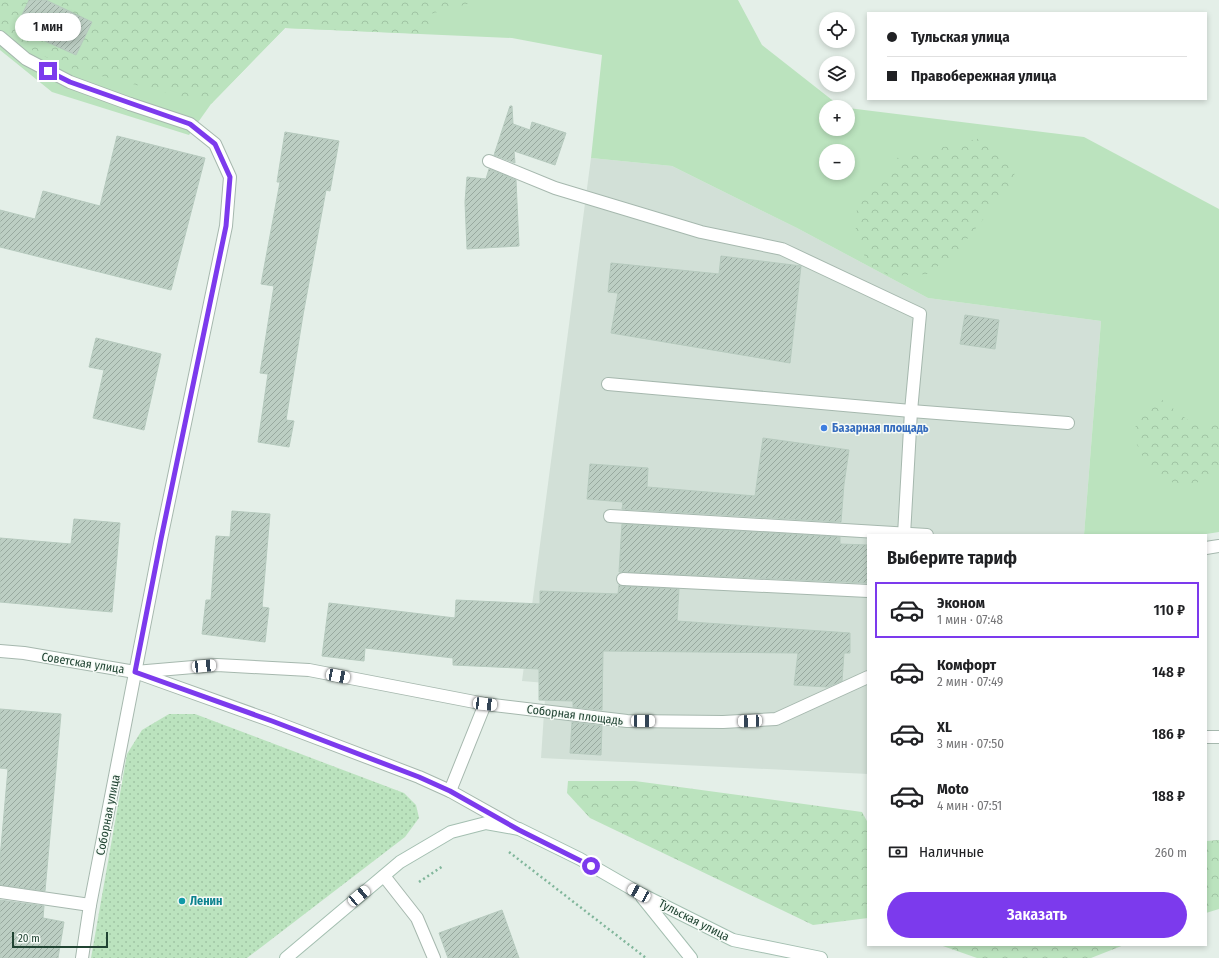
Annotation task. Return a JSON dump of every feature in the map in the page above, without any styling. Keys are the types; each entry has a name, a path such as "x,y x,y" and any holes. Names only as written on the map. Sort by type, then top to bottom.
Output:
{"street":[{"name":"Соборная улица","path":"0,37 26,59 70,82 190,124 215,144 230,177 226,226 161,539 90,906 82,958"},
{"path":"488,161 555,188 701,232 782,249 920,314 911,411 904,534 610,516"},
{"path":"608,384 911,411 1068,423"},
{"path":"1207,548 1219,546"},
{"path":"623,578 867,591"},
{"name":"Советская улица","path":"0,651 135,672 272,721 419,777 450,791 519,830"},
{"name":"Соборная площадь","path":"135,672 217,665 309,670 485,704 627,721 723,722 776,720 867,677"},
{"path":"450,791 485,704"},
{"path":"1207,737 1219,738"},
{"name":"Тульская улица","path":"286,958 400,862 451,832 486,823 519,830 580,859 639,893 733,940 821,958"},
{"path":"384,876 417,918 434,958"},
{"path":"0,892 90,906"},
{"name":"Тульская улица","path":"639,893 691,958"}],"path":[{"path":"505,848 646,958"},
{"path":"400,895 444,865"}],"shaded area":[{"name":"Базарная площадь","path":"591,158 672,166 797,228 928,298 1101,321 1084,534 867,534 867,774 541,758 546,683 522,681"}],"green space":[{"path":"0,0 738,0 762,45 819,90 819,92 822,92 832,100 819,100 819,136 855,136 855,109 1084,137 1219,209 1219,532 1206,534 1084,534 1101,321 928,298 797,228 672,166 591,158 602,55 512,38 285,28 211,104 189,135 52,92 0,50"},
{"path":"0,0 483,0 430,14 429,34 285,28 211,104 66,67 28,48 0,24"},
{"path":"985,137 1015,163 1014,181 955,254 927,274 891,276 873,268 855,242 857,207 897,158"},
{"path":"1161,399 1193,424 1219,424 1219,475 1187,486 1159,479 1148,468 1132,434 1146,404"},
{"path":"169,714 195,714 404,793 416,805 419,818 405,837 247,958 91,958 127,754 142,730"},
{"path":"568,781 635,781 862,812 867,821 867,918 813,925 590,818 567,793"},
{"path":"1219,840 1219,909 1207,913 1207,841"},
{"path":"943,946 1121,946 1091,958 977,958"}],"building":[{"path":"29,0 46,0 92,22 76,55 16,28"},
{"path":"510,106 512,106 513,124 530,130 532,122 566,133 555,165 514,151 515,163 494,155"},
{"path":"285,132 339,141 330,191 326,190 303,315 286,420 294,421 289,447 258,442 268,374 260,373 274,286 261,284 280,182 277,182"},
{"path":"117,136 205,158 171,290 0,247 0,210 35,219 43,191 100,206"},
{"path":"489,169 516,180 519,246 467,249 465,202 467,177 486,179"},
{"path":"721,256 801,266 790,363 611,333 618,293 608,292 611,263 719,274"},
{"path":"965,315 999,320 995,349 960,344"},
{"path":"96,338 161,354 144,430 93,418 104,370 89,367"},
{"path":"763,438 849,450 844,484 841,522 622,509 623,502 587,499 590,464 648,468 647,487 755,496"},
{"path":"232,511 270,514 262,607 269,608 265,642 202,634 206,600 211,600 216,536 230,537"},
{"path":"74,519 120,523 112,612 0,602 0,538 71,544"},
{"path":"622,524 840,537 840,544 867,545 867,583 619,572"},
{"path":"619,585 679,589 677,621 850,633 850,653 844,653 842,681 827,687 794,685 798,653 603,651 602,710 573,707 573,701 539,700 539,669 453,665 453,658 365,648 364,661 322,656 329,603 455,618 456,600 540,604 540,591 618,594"},
{"path":"0,709 61,714 45,891 0,885 0,858 8,769 0,768"},
{"path":"572,722 602,726 601,755 570,753"},
{"path":"0,900 44,906 43,918 64,922 58,958 0,958"},
{"path":"502,910 519,958 448,958 439,933"}],"place":[{"name":"Базарная площадь","path":"824,428"},
{"name":"Ленин","path":"182,901"}],"route":[{"path":"48,71 70,82 190,124 215,144 230,177 226,226 135,672 272,721 419,777 450,791 519,830 580,859 591,866"}]}
